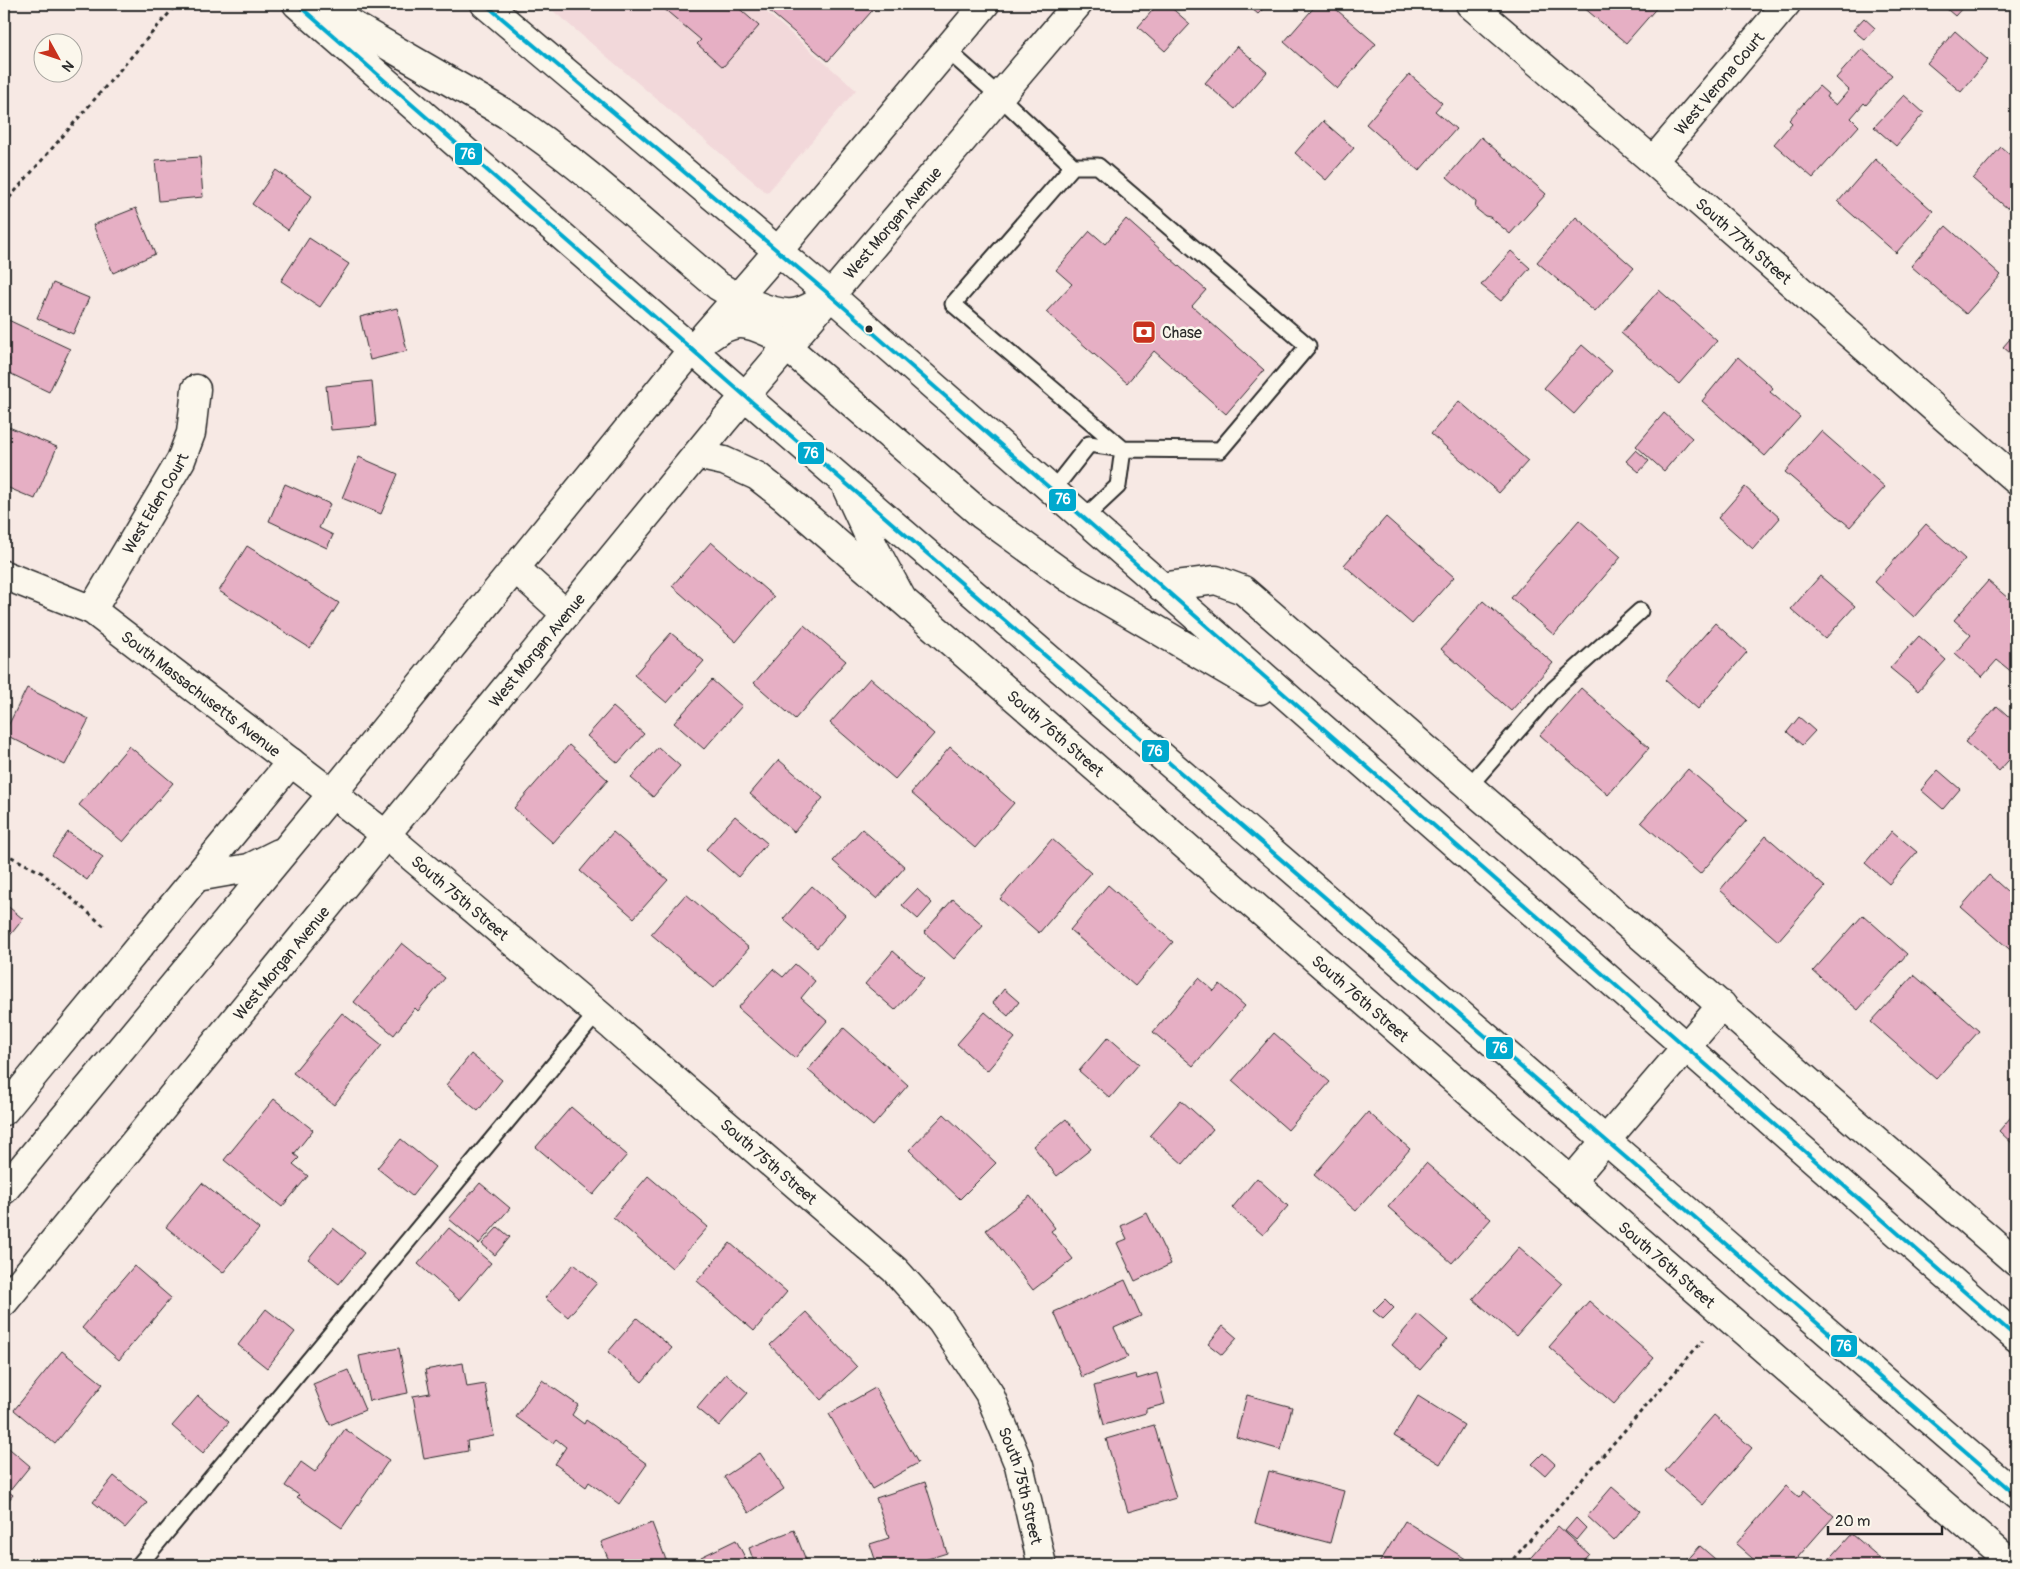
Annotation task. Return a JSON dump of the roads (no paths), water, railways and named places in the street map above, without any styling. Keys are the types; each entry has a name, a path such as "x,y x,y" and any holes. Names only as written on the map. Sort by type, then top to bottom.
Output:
{"street":[{"path":"297,4 745,396 2016,1495"},
{"path":"316,4 506,114 535,134 582,169 718,286 738,298 754,305 796,313 811,308 830,295"},
{"path":"485,4 830,295 2016,1337"},
{"path":"4,1190 287,849 692,350 778,251 985,4"},
{"name":"West Morgan Avenue","path":"4,1302 745,396 1078,4"},
{"name":"South 77th Street","path":"1470,4 1653,161 2016,480"},
{"name":"West Verona Court","path":"1653,161 1786,4"},
{"path":"692,350 719,332 741,324 772,334 982,515 1043,561 1313,720"},
{"name":"West Eden Court","path":"92,610 181,460 191,433 196,389"},
{"name":"South 76th Street","path":"697,455 724,461 757,476 902,599 2013,1565"},
{"path":"844,481 874,547 902,599"},
{"path":"515,568 566,614"},
{"name":"South Massachusetts Avenue","path":"4,575 92,610 386,835"},
{"path":"1161,587 1216,580 1243,590 2016,1262"},
{"path":"4,1111 292,762"},
{"name":"South 75th Street","path":"386,835 597,1013 895,1270 941,1321 989,1393 1019,1465 1042,1565"},
{"path":"197,877 249,868 287,849"},
{"path":"1571,1181 1722,1006"}],"lane":[{"path":"947,50 1000,96 1073,166 1098,166 1308,346 1220,450 1123,450 1089,444 1052,491"},
{"path":"1073,166 953,304 1123,450"},
{"path":"1084,519 1118,486 1123,450"},
{"path":"1469,786 1554,690 1640,612"},
{"path":"139,1565 597,1013"}],"place":[{"name":"Chase","path":"1144,332"}]}
